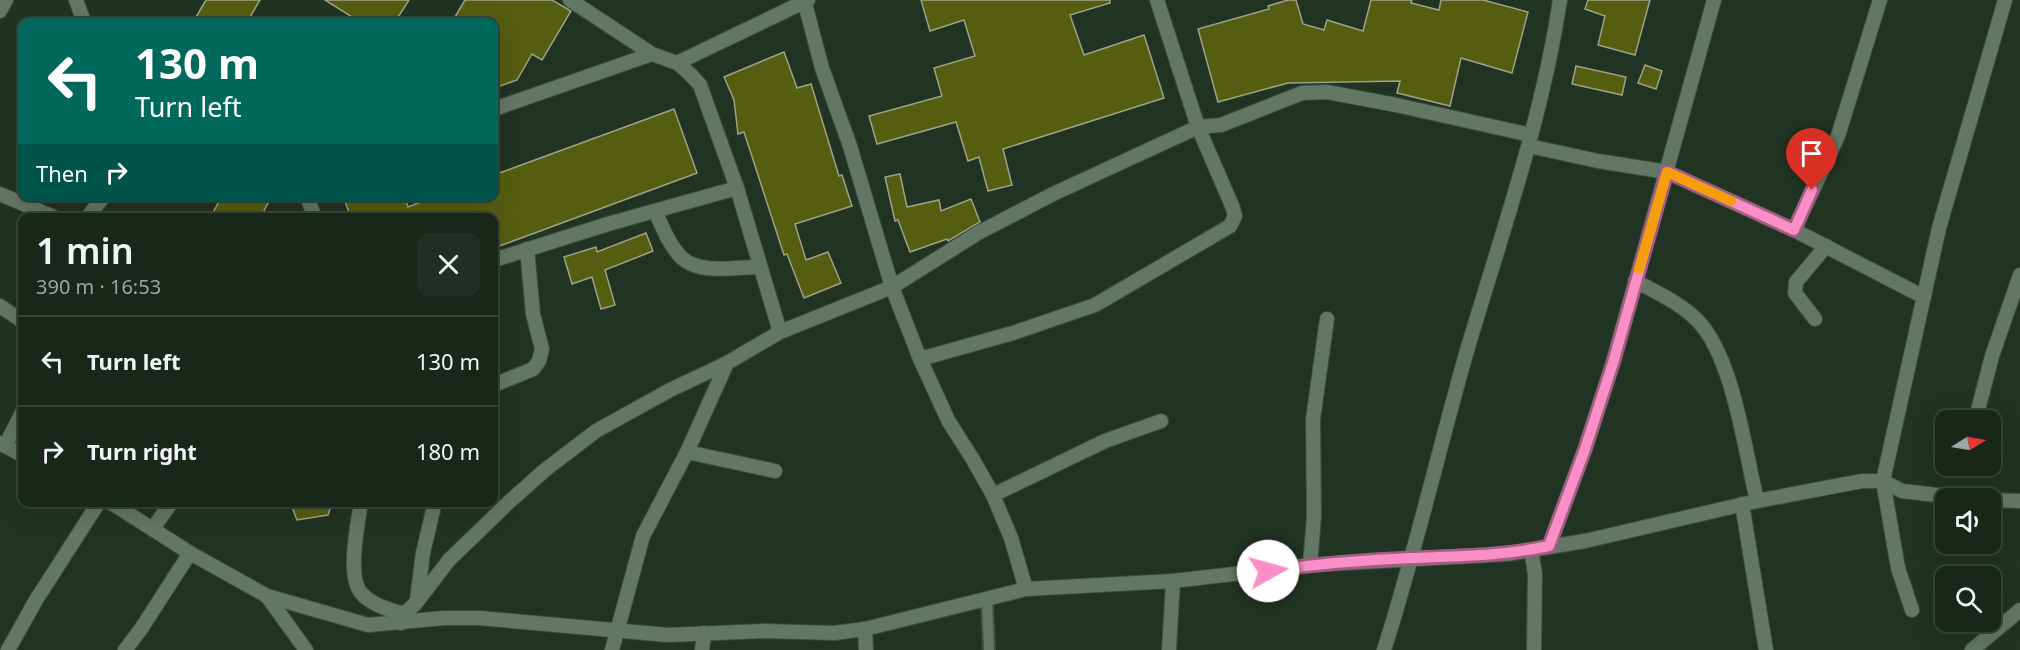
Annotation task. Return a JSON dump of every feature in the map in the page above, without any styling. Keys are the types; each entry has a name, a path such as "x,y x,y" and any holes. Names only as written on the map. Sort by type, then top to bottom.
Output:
{"street":[{"path":"0,10 6,0"},
{"path":"76,0 83,18"},
{"path":"570,0 652,54 677,63 700,85 737,188 780,332"},
{"path":"677,63 805,0 822,68 850,146 892,287 920,359 949,422 993,495 1011,538 1026,589"},
{"path":"920,359 1013,333 1095,305 1230,226 1235,216 1233,208 1198,127 1157,0"},
{"path":"1384,650 1468,349 1530,140 1555,35 1560,0"},
{"path":"1549,546 1585,449 1613,363 1714,0"},
{"path":"1794,230 1838,136 1880,0"},
{"path":"1912,610 1898,568 1883,482 1939,228 2005,0"},
{"path":"498,108 652,54"},
{"path":"402,619 449,560 509,501 596,430 669,390 728,363 780,332 892,287 978,233 1053,194 1198,127 1221,125 1302,93 1327,92 1396,105 1530,140 1598,161 1667,172 1794,230 1924,297"},
{"path":"498,259 737,188"},
{"path":"0,194 45,213"},
{"path":"91,213 100,201"},
{"path":"655,211 680,256 689,263 705,268 760,267"},
{"path":"1815,319 1795,293 1795,288 1796,282 1826,246"},
{"path":"498,383 533,369 539,361 542,349 533,314 528,249"},
{"path":"1978,410 1992,356 2020,275"},
{"path":"1635,281 1683,308 1698,320 1710,336 1732,392 1757,501"},
{"path":"0,306 18,318"},
{"path":"1310,565 1314,516 1313,419 1327,319"},
{"path":"612,650 643,536 687,452 728,363"},
{"path":"18,419 2,444 18,453"},
{"path":"993,495 1105,441 1161,421"},
{"path":"687,452 775,471"},
{"path":"118,507 190,553 267,596 368,625 402,619 479,618 668,635 765,631 834,633 866,629 1026,589 1173,581 1310,565 1473,556 1531,550 1585,541 1742,504 1862,481 1883,482 1902,491 1935,495"},
{"path":"2001,500 2020,501"},
{"path":"1742,504 1766,650"},
{"path":"8,650 36,600 96,507"},
{"path":"153,528 168,507"},
{"path":"360,507 356,542 357,585 363,594 402,619"},
{"path":"416,603 423,554 434,507"},
{"path":"1531,550 1535,574 1534,650"},
{"path":"125,650 190,553"},
{"path":"1169,650 1173,581"},
{"path":"267,596 306,650"},
{"path":"987,599 989,650"},
{"path":"1972,650 2020,610"},
{"path":"866,629 866,650"},
{"path":"702,650 704,633"}],"building":[{"path":"206,0 260,0 249,18 195,18"},
{"path":"325,0 409,0 398,18 354,18"},
{"path":"465,0 552,0 571,11 542,60 532,54 517,80 498,87 498,18 454,18"},
{"path":"921,0 1110,0 1110,3 1070,15 1084,55 1144,35 1164,98 1003,149 1012,185 988,191 979,157 968,161 956,122 877,144 869,116 942,96 934,68 975,56 964,20 930,31"},
{"path":"1296,0 1303,24 1324,30 1327,20 1363,31 1371,0 1412,0 1411,3 1439,10 1441,0 1483,0 1528,12 1512,73 1461,58 1450,106 1397,93 1400,81 1288,83 1218,102 1198,29 1269,9 1268,6"},
{"path":"1588,0 1650,0 1635,55 1598,45 1605,16 1585,9"},
{"path":"784,52 797,88 811,84 839,176 842,175 852,206 795,224 806,260 828,252 841,283 804,298 787,254 784,255 744,132 738,134 734,100 724,77"},
{"path":"1645,65 1662,71 1656,89 1638,83"},
{"path":"1576,66 1626,77 1622,95 1572,84"},
{"path":"674,109 697,173 498,247 498,213 349,213 345,201 406,201 408,207 423,201 498,201 498,174"},
{"path":"900,174 907,207 939,200 941,211 971,199 980,222 948,241 947,239 910,252 898,220 895,221 885,177"},
{"path":"219,201 269,201 263,213 213,213"},
{"path":"646,233 653,251 605,270 615,305 601,309 592,277 572,284 564,257 596,247 597,252"},
{"path":"292,507 330,507 328,515 297,520"}],"slow traffic":[{"path":"1639,269 1667,172 1731,201"}],"route":[{"path":"1268,571 1310,565 1507,554 1549,546 1585,449 1613,363 1667,172 1794,230 1812,190"}]}
